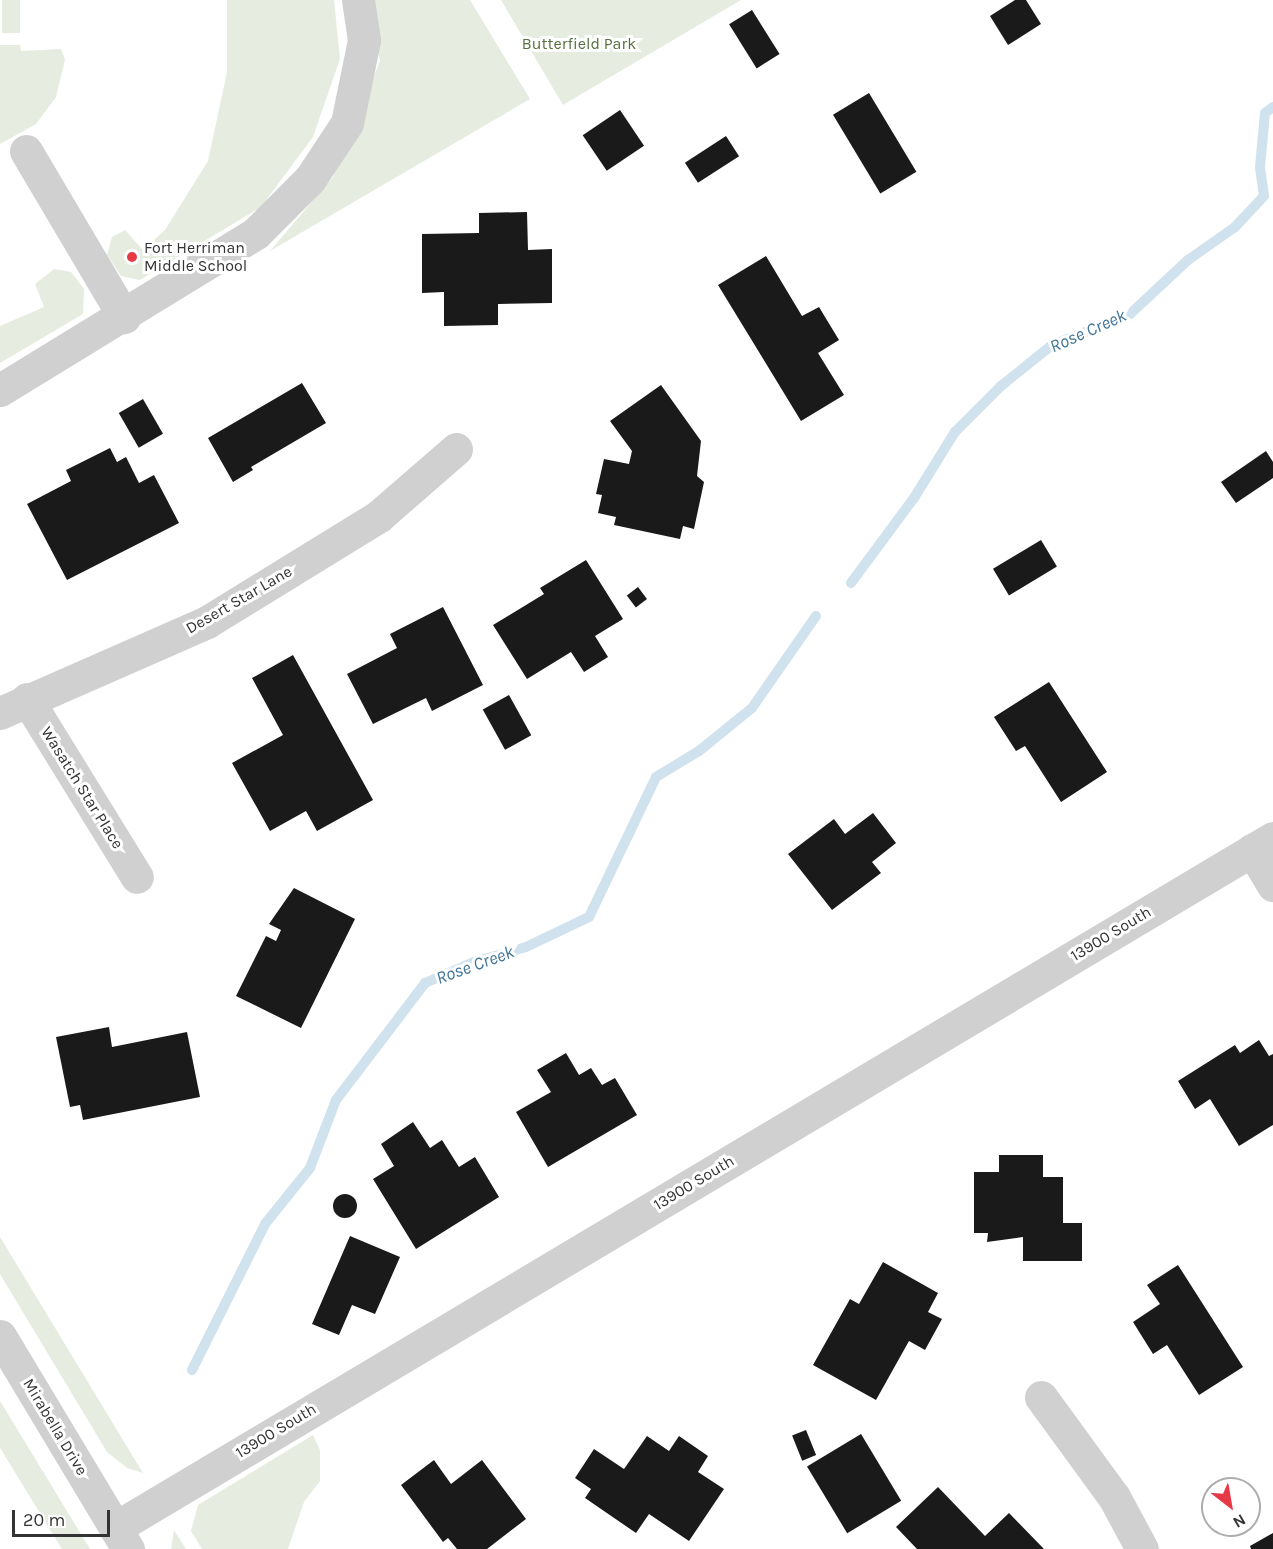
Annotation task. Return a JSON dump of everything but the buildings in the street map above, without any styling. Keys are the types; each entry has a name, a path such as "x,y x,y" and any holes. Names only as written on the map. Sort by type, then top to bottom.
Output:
{"street":[{"path":"0,390 124,317 256,234 310,179 347,123 364,39 358,0"},
{"path":"26,151 124,317"},
{"name":"Desert Star Lane","path":"14,706 207,622 379,516 456,449"},
{"name":"Wasatch Star Place","path":"14,706 137,877"},
{"path":"1263,844 1273,885"},
{"name":"13900 South","path":"121,1538 1263,844"},
{"name":"Mirabella Drive","path":"0,1336 121,1538"},
{"path":"1041,1397 1114,1497 1142,1549"}],"green space":[{"path":"2,0 20,0 20,33 2,33"},
{"path":"227,0 334,0 340,59 313,137 261,207 140,280 121,276 107,255 112,237 125,230 143,250 165,230 208,161 227,72"},
{"path":"369,0 470,0 530,99 270,251 333,177 380,61"},
{"name":"Butterfield Park","path":"501,0 741,0 563,105"},
{"path":"0,45 20,45 21,51 61,49 65,60 56,97 36,124 0,144"},
{"path":"54,269 71,272 84,289 83,314 0,363 0,326 44,307 35,284"},
{"path":"0,1237 143,1473 127,1468 107,1452 0,1274"},
{"path":"0,1401 90,1549 62,1549 0,1448"},
{"path":"313,1435 320,1450 320,1481 304,1502 288,1549 202,1549 191,1531 198,1505"},
{"path":"174,1530 186,1549 171,1549"}],"waterway":[{"name":"Rose Creek","path":"851,583 914,498 955,432 1001,386 1052,345 1129,315 1188,260 1235,227 1264,196 1260,167 1265,113 1273,107"},
{"name":"Rose Creek","path":"192,1370 265,1224 310,1168 336,1100 425,983 474,962 526,947 589,917 656,777 699,751 752,708 816,616"}],"place":[{"name":"Fort Herriman Middle School","path":"132,257"}]}
